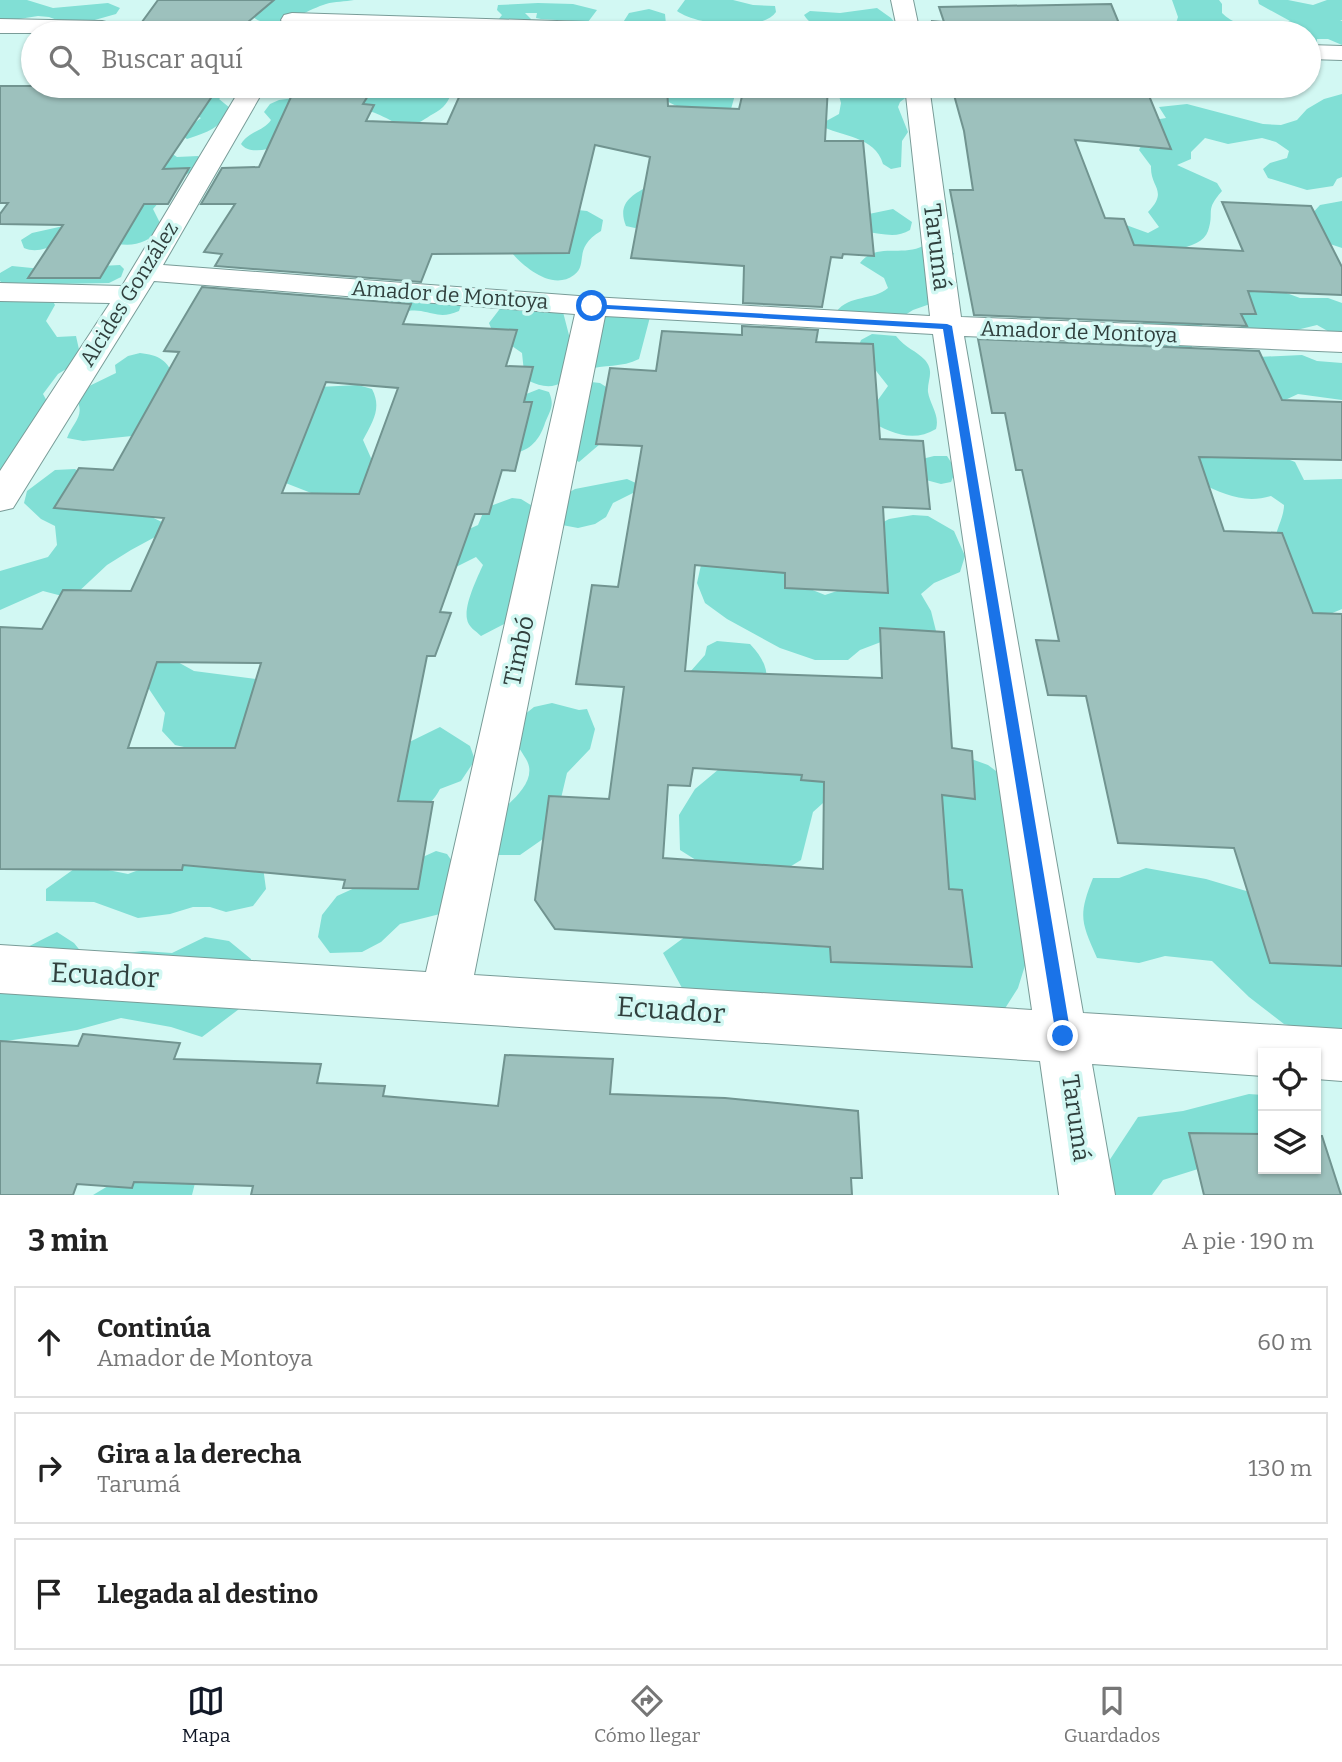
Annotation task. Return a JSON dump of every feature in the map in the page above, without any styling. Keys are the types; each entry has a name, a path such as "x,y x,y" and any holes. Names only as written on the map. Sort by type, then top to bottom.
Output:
{"street":[{"path":"292,21 308,0"},
{"path":"902,0 906,21"},
{"path":"0,26 21,26"},
{"path":"1321,52 1342,53"},
{"name":"Alcides González","path":"0,499 138,283 247,98"},
{"name":"Tarumá","path":"918,98 947,326 1087,1195"},
{"name":"Amador de Montoya","path":"0,292 138,283 947,326 1342,342"},
{"name":"Timbó","path":"445,996 592,306"},
{"name":"Ecuador","path":"0,969 1342,1055"}],"shaded area":[{"path":"0,0 27,0 53,8 108,3 120,8 116,14 91,21 60,21 38,16 0,22"},
{"path":"262,0 354,0 329,3 282,21 260,21 252,16"},
{"path":"685,0 733,0 753,5 775,6 776,12 762,21 703,21 677,11"},
{"path":"1172,0 1219,0 1222,13 1233,21 1177,21 1178,17"},
{"path":"1258,0 1288,0 1313,5 1327,0 1342,0 1342,45 1321,39 1321,21 1290,21 1259,4"},
{"path":"573,4 597,10 589,21 541,19 536,18 537,13 525,13 531,19 530,21 508,21 498,20 502,15 497,10 498,5"},
{"path":"877,8 893,21 809,21 804,15 810,11 840,13"},
{"path":"649,9 665,14 666,21 624,21 629,13"},
{"path":"1342,94 1342,177 1337,179 1333,186 1307,190 1268,178 1263,169 1270,163 1287,158 1289,151 1276,142 1262,138 1228,144 1205,138 1191,152 1191,159 1177,165 1217,183 1222,191 1213,203 1208,231 1202,239 1181,248 1152,252 1115,252 1126,225 1148,233 1159,227 1148,212 1157,199 1157,189 1151,166 1139,150 1154,120 1166,118 1159,107 1187,104 1263,124 1281,125 1297,120 1307,109 1324,99"},
{"path":"188,98 220,98 230,108 218,125 187,139 179,134 201,118 192,114"},
{"path":"449,98 437,112 409,126 361,110 278,146 250,150 241,144 271,120 264,112 270,104 279,100"},
{"path":"663,98 734,98 729,116 698,112"},
{"path":"840,98 905,98 898,107 908,132 902,141 901,167 891,169 883,164 873,148 865,143 819,125 839,114"},
{"path":"171,153 177,157 198,156 204,162 181,177 153,209 162,227 143,242 112,243 79,232 45,249 24,248 21,240 32,233 68,225"},
{"path":"649,186 643,226 626,226 623,212 627,201"},
{"path":"1342,201 1342,248 1309,237 1300,227 1320,205"},
{"path":"568,209 587,211 603,220 601,231 587,244 578,271 574,275 557,280 540,276 512,253"},
{"path":"893,209 912,222 910,230 894,235 866,232 864,215"},
{"path":"923,246 954,253 930,304 913,310 886,327 836,312 848,302 876,295 888,288 884,278 860,263 866,257 881,251"},
{"path":"120,265 124,269 121,277 109,283 4,285 0,281 0,273 12,266 42,269"},
{"path":"1235,285 1281,291 1300,298 1328,298 1342,303 1342,339 1317,325 1264,338 1246,334 1229,309"},
{"path":"50,296 55,305 46,321 57,337 76,336 80,354 71,366 58,374 43,394 49,405 0,488 0,297"},
{"path":"388,299 427,303 451,302 461,305 459,311 440,315 413,310 387,314 379,305"},
{"path":"502,306 563,312 570,339 600,313 650,317 639,359 626,364 586,370 560,384 546,386 529,381 524,372 522,353 493,333 489,323"},
{"path":"1141,316 1209,316 1194,337 1191,351 1252,445 1295,462 1304,480 1342,479 1342,609 1313,621 1286,573 1275,548 1284,505 1271,496 1243,498 1200,483 1152,356"},
{"path":"872,334 896,336 928,364 928,392 936,415 936,429 919,435 902,435 868,420 888,386 858,348 861,340"},
{"path":"140,353 152,355 166,363 174,379 299,388 358,385 372,389 376,408 373,421 363,440 371,458 385,468 357,497 324,498 283,482 177,538 155,537 131,550 107,565 75,595 66,597 43,591 0,610 0,571 48,557 57,545 55,526 41,519 24,503 27,491 55,470 75,469 139,511 164,523 188,516 132,436 83,441 67,438 78,419 80,410 76,398 81,390 116,373 115,365 128,356"},
{"path":"1302,355 1317,361 1342,363 1342,400 1298,394 1283,401 1272,402 1258,357"},
{"path":"591,382 600,383 614,392 600,444 579,462 559,451"},
{"path":"539,389 549,392 551,408 539,437 522,451 500,451 424,434"},
{"path":"947,456 956,470 951,482 941,484 911,476 918,460"},
{"path":"627,479 638,484 639,490 613,503 606,517 595,524 578,528 562,525 552,502 575,489"},
{"path":"512,498 521,499 534,507 528,542 520,554 520,566 506,623 481,636 469,624 467,606 483,565 476,557 450,570 458,534 478,525 485,508"},
{"path":"913,515 928,516 954,531 965,556 960,572 934,583 921,594 931,611 936,631 925,644 881,642 860,650 848,660 815,660 780,648 727,619 705,603 697,583 701,565 729,529 805,587 825,595 876,578 878,525 889,519"},
{"path":"717,641 750,644 765,666 766,693 690,672 705,655 707,646"},
{"path":"158,651 194,671 256,679 279,756 175,745 162,731 165,713 149,689 135,684"},
{"path":"552,703 579,710 587,709 595,729 590,749 567,773 553,832 520,855 495,855 493,818 520,792 529,776 526,759 516,740 514,723 534,707"},
{"path":"440,727 470,746 475,760 461,781 440,789 424,808 386,821 391,751"},
{"path":"963,756 988,765 1012,783 1027,959 1018,988 1004,1010 694,1010 663,953 697,928 765,927 806,946 855,950 914,818"},
{"path":"719,769 860,770 813,812 801,860 775,876 707,867 680,850 679,815 695,789"},
{"path":"436,851 447,854 461,874 444,913 400,924 381,942 362,952 330,953 318,937 322,915 337,896"},
{"path":"168,853 263,867 266,889 253,906 226,912 210,907 193,907 170,914 138,918 94,902 46,901 46,889 74,869 103,869 128,874 144,868"},
{"path":"1146,868 1206,879 1253,893 1342,956 1342,1038 1284,1024 1249,997 1212,961 1165,956 1139,963 1097,958 1083,919 1085,901 1093,878 1119,878"},
{"path":"57,932 74,943 86,958 143,951 172,953 205,937 229,941 251,959 251,1000 202,1037 171,1027 121,1018 77,1030 0,1042 0,961"},
{"path":"1249,1094 1258,1095 1258,1170 1250,1172 1213,1159 1198,1169 1163,1180 1152,1195 1112,1195 1105,1167 1138,1117 1183,1111"},
{"path":"123,1177 195,1183 192,1195 93,1195"}],"building":[{"path":"158,0 274,0 249,21 143,21"},
{"path":"1111,4 1118,21 944,21 939,7"},
{"path":"0,86 21,86 21,98 211,98 163,169 189,168 168,204 144,204 100,278 28,278 63,225 0,224 0,214 8,203 0,203"},
{"path":"291,98 367,98 363,104 374,105 366,121 447,124 459,98 668,98 668,106 739,109 742,98 827,98 825,141 863,141 874,256 843,254 842,258 831,257 822,307 743,303 744,266 631,258 650,157 595,145 569,253 432,254 421,282 215,266 222,254 204,252 235,204 201,204 222,168 259,167"},
{"path":"955,98 1150,98 1171,149 1075,140 1105,218 1124,219 1134,245 1243,251 1222,202 1311,206 1342,267 1342,295 1248,291 1256,314 1241,314 1247,326 974,315 950,190 973,190 964,131"},
{"path":"202,287 411,304 403,324 517,330 506,366 533,367 524,402 532,402 515,471 502,470 489,514 475,514 440,612 451,613 435,656 427,656 398,801 433,802 418,889 343,888 345,880 183,865 182,870 0,869 0,627 42,629 63,590 131,591 164,518 54,508 79,468 113,470 179,352 164,351","holes":["326,382 398,388 359,494 282,493","157,662 261,663 235,748 128,748"]},
{"path":"742,326 818,330 816,342 873,344 880,439 923,441 930,509 883,507 888,593 785,588 785,573 695,565 685,671 882,678 880,628 944,632 952,748 972,751 975,799 942,795 949,889 962,890 972,967 831,962 830,947 555,929 535,900 549,796 609,799 624,687 576,684 592,585 618,587 642,446 596,444 610,368 656,371 662,331 742,335","holes":["693,768 802,775 801,780 824,782 823,869 663,858 668,785 690,786"]},
{"path":"978,339 1259,351 1282,400 1342,402 1342,460 1199,457 1224,531 1282,533 1313,613 1342,614 1342,966 1270,963 1234,848 1118,843 1086,696 1048,695 1036,640 1059,641 1022,470 1016,470 1005,413 992,413"},
{"path":"83,1034 180,1043 174,1059 321,1064 317,1083 385,1086 383,1096 498,1106 505,1055 613,1059 610,1094 725,1098 858,1111 862,1178 851,1178 852,1195 251,1195 253,1186 134,1182 132,1188 77,1184 73,1195 0,1195 0,1041 78,1046"},
{"path":"1189,1133 1258,1134 1258,1174 1321,1174 1322,1136 1341,1195 1204,1195"}],"route":[{"path":"592,306 947,326 1063,1036"}]}
